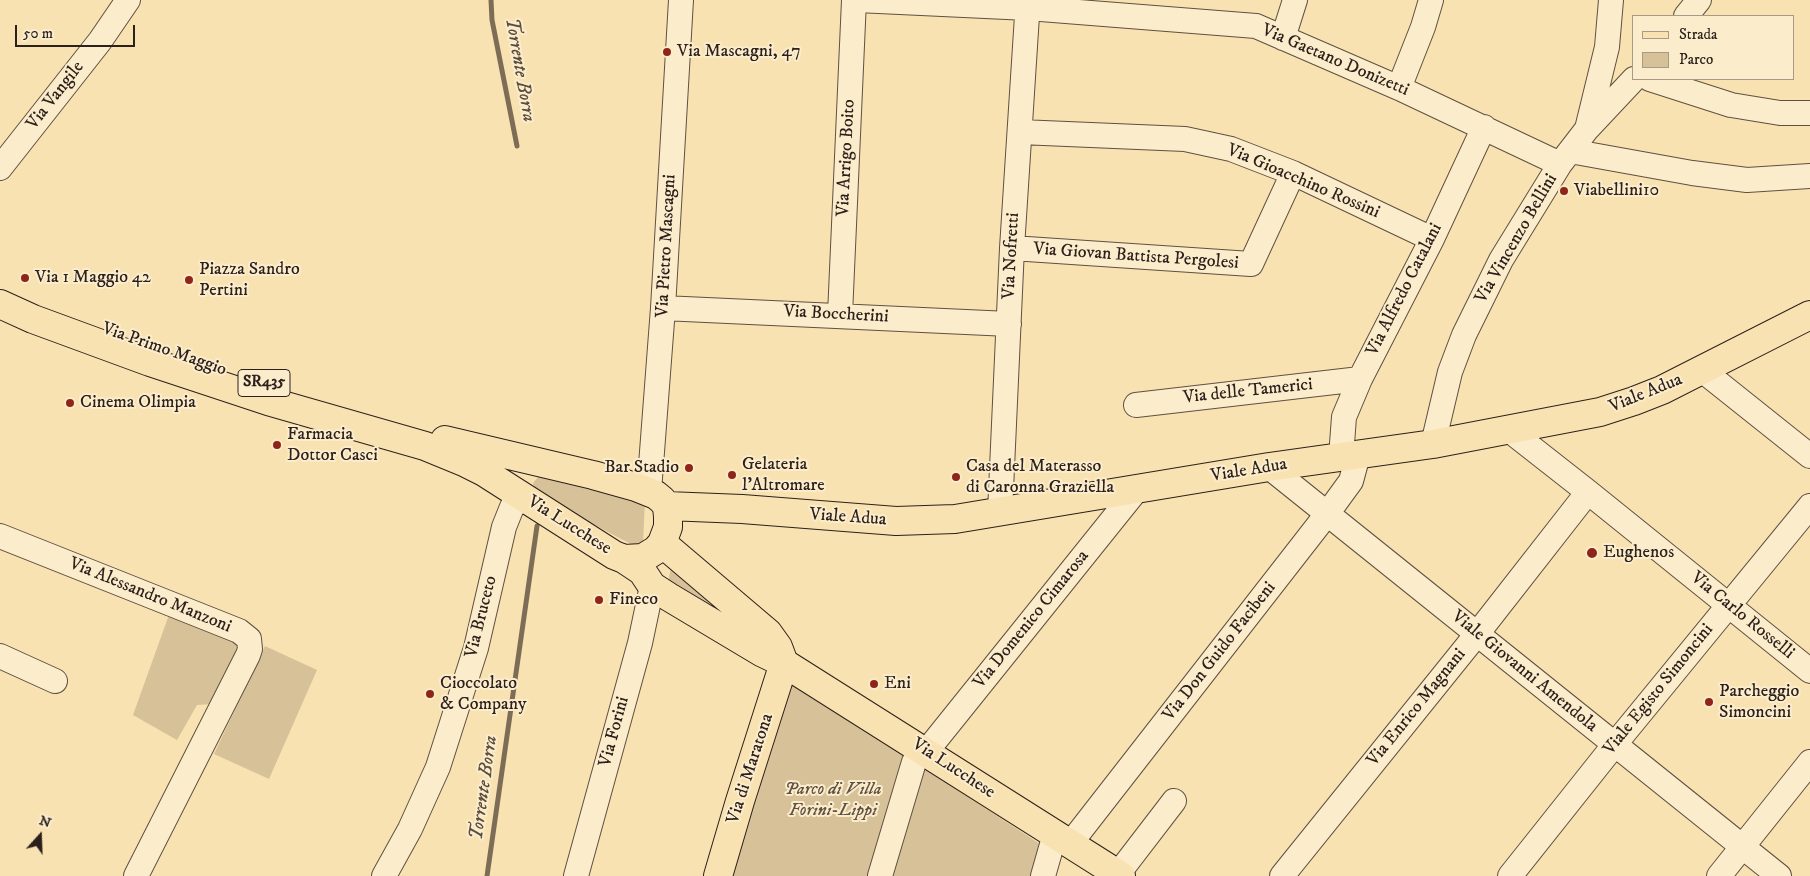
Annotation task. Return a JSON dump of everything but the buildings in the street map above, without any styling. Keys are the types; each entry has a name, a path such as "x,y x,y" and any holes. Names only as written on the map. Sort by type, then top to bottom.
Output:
{"main road":[{"name":"Via Primo Maggio","path":"0,287 32,302 120,335 395,428 534,460"},
{"name":"Via Primo Maggio","path":"0,304 34,319 150,362 268,401 425,446 484,472 519,495"},
{"name":"Viale Adua","path":"658,499 742,509 896,521 954,519 1269,467 1434,444 1600,412 1634,401 1662,390 1810,315"},
{"path":"519,495 518,482 526,467 534,460 594,475 658,499 668,527 662,543 656,550 643,558 624,559"},
{"name":"Via Lucchese","path":"519,495 642,571 652,586 761,652 784,663 1119,875"},
{"path":"662,543 768,633 778,647 784,663"},
{"name":"Via di Maratona","path":"718,876 784,663"}],"street":[{"name":"Via Vangile","path":"0,168 100,41 128,0"},
{"name":"Via Pietro Mascagni","path":"658,499 663,308 681,0"},
{"name":"Via Gaetano Donizetti","path":"855,0 1028,4 1256,26 1484,127 1565,157"},
{"name":"Via Arrigo Boito","path":"840,315 855,0"},
{"path":"1283,38 1295,0"},
{"path":"1399,88 1423,27 1431,0"},
{"name":"Via Vincenzo Bellini","path":"1434,444 1450,372 1464,336 1501,260 1565,157 1587,129 1604,61 1612,12 1611,0"},
{"path":"1687,15 1699,0"},
{"name":"Via Nofretti","path":"1000,512 1012,248 1028,4"},
{"path":"1604,61 1632,72"},
{"path":"1587,129 1633,80"},
{"path":"1653,80 1731,105 1780,112 1810,113"},
{"name":"Via Alfredo Catalani","path":"1349,456 1344,417 1360,379 1432,238 1484,127"},
{"name":"Via Gioacchino Rossini","path":"1020,132 1185,139 1231,149 1293,174 1432,238"},
{"path":"1565,157 1747,180 1810,176"},
{"name":"Via Giovan Battista Pergolesi","path":"1012,248 1251,264 1293,174"},
{"name":"Via Boccherini","path":"663,308 1009,324"},
{"path":"1702,370 1810,456"},
{"name":"Via delle Tamerici","path":"1136,405 1360,379"},
{"name":"Via Carlo Rosselli","path":"1509,430 1810,671"},
{"name":"Via Don Guido Facibeni","path":"1062,839 1328,514 1351,481 1349,456"},
{"name":"Viale Giovanni Amendola","path":"1269,467 1779,876"},
{"name":"Via Domenico Cimarosa","path":"880,876 914,762 1138,488"},
{"name":"Via Enrico Magnani","path":"1282,876 1477,634 1588,492"},
{"name":"Via Bruceto","path":"384,876 410,829 438,767 476,648 504,527 519,495"},
{"name":"Viale Egisto Simoncini","path":"1510,876 1614,744 1810,506"},
{"name":"Via Alessandro Manzoni","path":"0,536 239,631 249,639 250,650 248,655 136,876"},
{"name":"Via Forini","path":"576,876 640,643 652,586"},
{"path":"0,656 55,681"},
{"path":"1719,876 1810,762"},
{"path":"1119,875 1174,801"},
{"path":"1043,876 1062,839"}],"green space":[{"path":"539,476 645,498 643,545 635,546 538,495 533,483"},
{"path":"672,562 760,639 667,588"},
{"path":"170,612 236,640 238,649 213,704 197,705 177,740 133,715"},
{"path":"265,646 317,670 269,779 214,754"},
{"name":"Parco di Villa Forini-Lippi","path":"788,679 1040,844 1032,876 731,876"}],"waterway":[{"name":"Torrente Borra","path":"491,0 492,20 517,146"},
{"name":"Torrente Borra","path":"487,876 537,526"}],"place":[{"name":"Via Mascagni, 47","path":"667,52"},
{"name":"Viabellini10","path":"1564,191"},
{"name":"Via 1 Maggio 42","path":"25,278"},
{"name":"Piazza Sandro Pertini","path":"189,280"},
{"name":"Cinema Olimpia","path":"70,403"},
{"name":"Farmacia Dottor Casci","path":"277,445"},
{"name":"Bar Stadio","path":"689,468"},
{"name":"Gelateria l'Altromare","path":"732,475"},
{"name":"Casa del Materasso di Caronna Graziella","path":"956,477"},
{"name":"Eughenos","path":"1592,553"},
{"name":"Fineco","path":"599,600"},
{"name":"Eni","path":"874,684"},
{"name":"Cioccolato & Company","path":"430,694"},
{"name":"Parcheggio Simoncini","path":"1709,702"}]}
